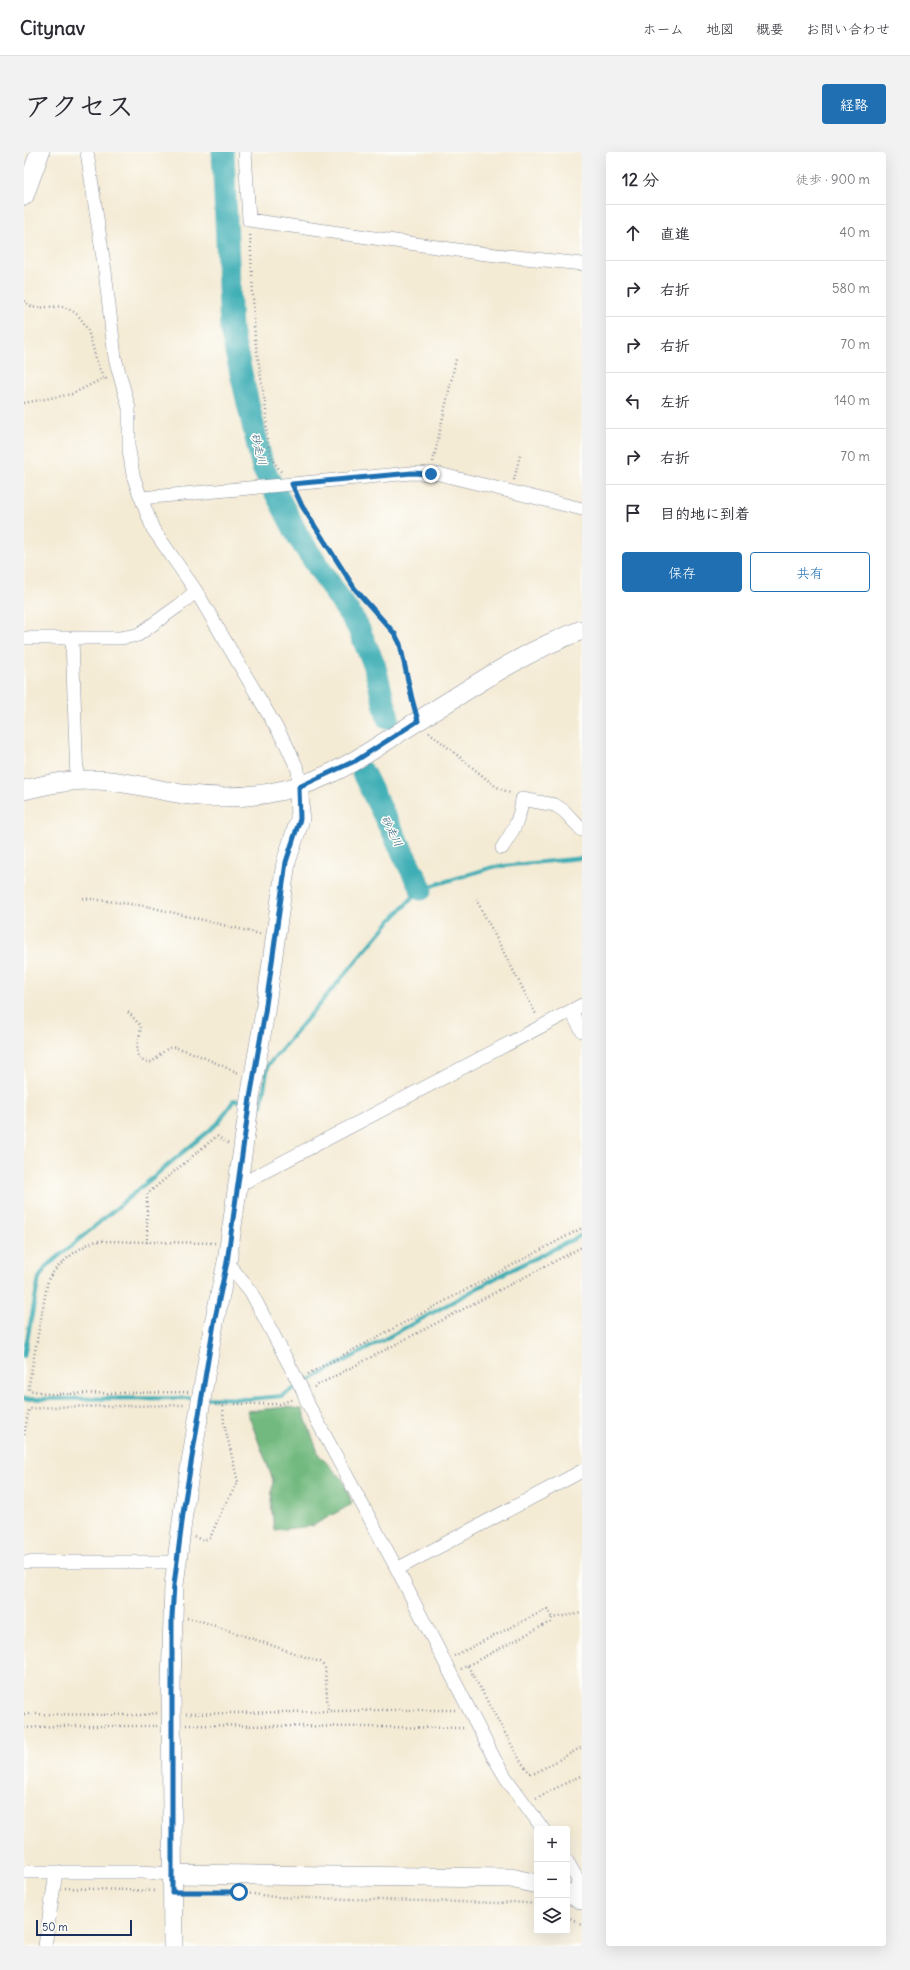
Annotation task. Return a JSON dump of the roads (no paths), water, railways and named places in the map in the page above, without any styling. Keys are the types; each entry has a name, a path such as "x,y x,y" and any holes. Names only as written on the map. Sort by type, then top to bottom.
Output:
{"street":[{"path":"24,196 40,152"},
{"path":"87,152 105,271 115,358 129,408 129,450 132,475 153,529 196,591 286,744 298,770 299,787 300,819 286,862 228,1254 214,1323 180,1534 172,1617 173,1946"},
{"path":"245,152 249,220 478,253 582,264"},
{"path":"141,498 412,473 431,474 582,509"},
{"path":"24,638 120,638 138,635 153,626 196,591"},
{"path":"24,790 54,783 78,780 124,782 182,794 212,797 238,797 267,794 299,787 357,760 490,676 559,639 582,630"},
{"path":"72,638 78,780"},
{"path":"502,848 514,829 521,814 522,799 555,806 582,830"},
{"path":"238,1179 247,1181 577,1008 582,1031"},
{"path":"228,1254 251,1292 308,1404 397,1569 506,1778 542,1826"},
{"path":"397,1569 582,1471"},
{"path":"24,1562 177,1562"},
{"path":"568,1862 578,1880 575,1897"},
{"path":"24,1872 141,1872 172,1883 511,1878 534,1883"},
{"path":"45,1946 52,1886 56,1872"}],"waterway":[{"name":"砂走川","path":"223,152 231,330 263,468 299,538 357,625 374,664 388,718"},
{"name":"砂走川","path":"363,773 421,889"},
{"path":"254,1105 261,1107 268,1065 389,922 421,889 493,867 582,858"},
{"path":"24,1356 39,1278 46,1267 218,1123 234,1100 244,1102"},
{"path":"207,1398 249,1399 281,1396 505,1273 582,1235"},
{"path":"24,1399 196,1398"}]}
